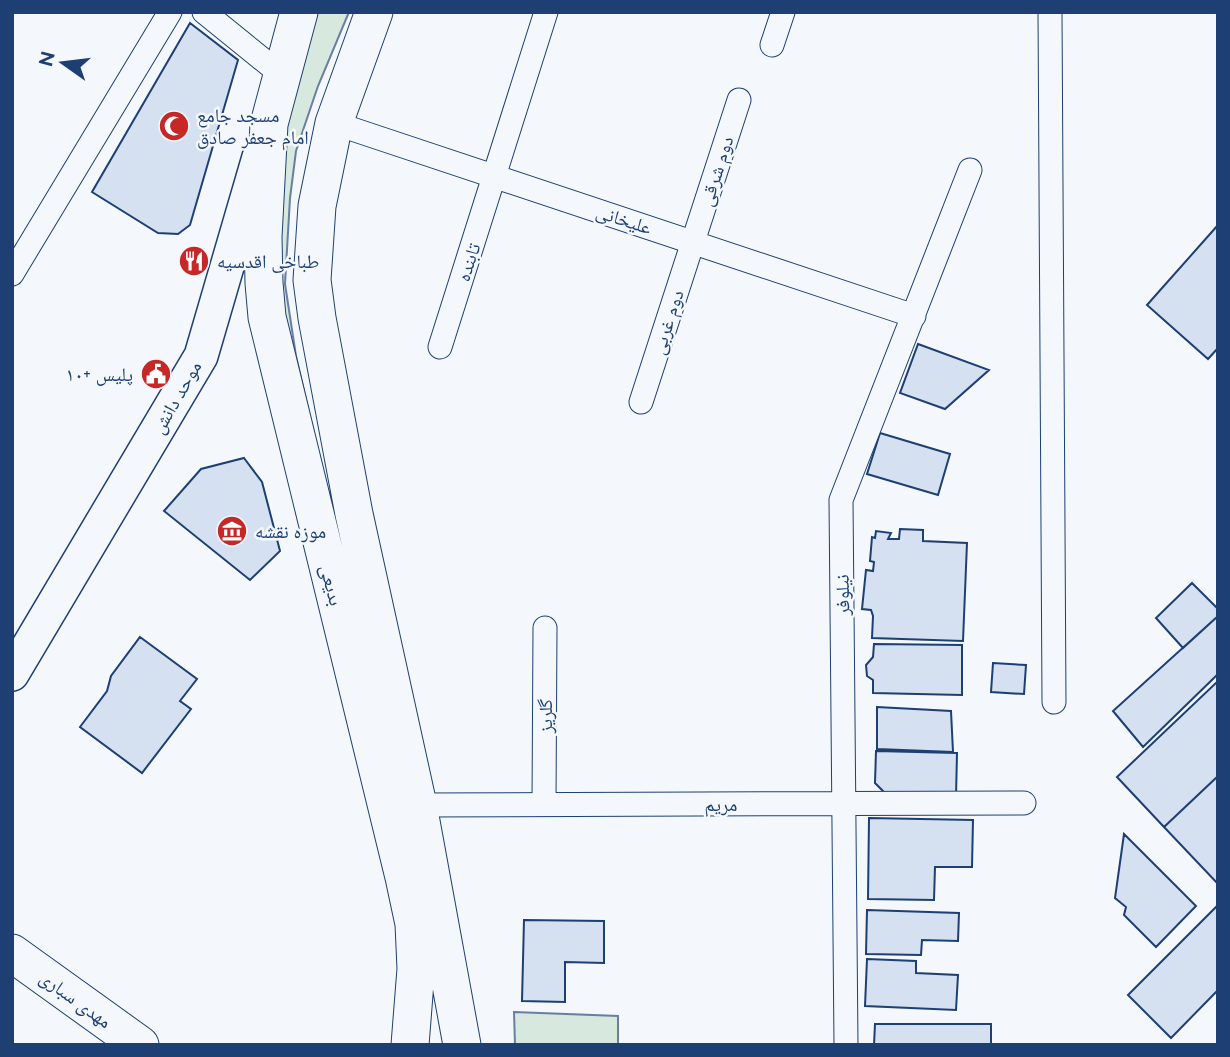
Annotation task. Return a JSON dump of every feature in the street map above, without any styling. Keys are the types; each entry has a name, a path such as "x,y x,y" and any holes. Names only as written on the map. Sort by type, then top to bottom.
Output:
{"main road":[{"name":"موحد دانش","path":"12,674 201,356 283,76 299,12"},
{"path":"334,122 374,12"},
{"name":"بدیعی","path":"334,122 317,206 314,239 312,281 317,318 355,514 418,805 462,1045"},
{"name":"بدیعی","path":"269,124 263,237 267,317 414,924 416,969 410,1045"},
{"name":"مهدی سباری","path":"12,953 140,1045"}],"street":[{"path":"12,274 170,12"},
{"path":"204,12 283,76"},
{"name":"تابنده","path":"440,347 546,12"},
{"path":"772,45 783,12"},
{"path":"1050,12 1054,702"},
{"name":"دوم شرقی","path":"693,242 738,100"},
{"name":"علیخانی","path":"334,122 914,316"},
{"name":"نیلوفر","path":"846,1045 841,500 970,170"},
{"name":"دوم غربی","path":"641,402 693,242"},
{"name":"گلریز","path":"544,804 545,628"},
{"name":"مریم","path":"418,805 1024,803"}],"shaded area":[{"path":"316,12 349,12 318,86 296,151 290,198 285,284 296,356 365,655 277,336 276,158"},
{"path":"514,1012 618,1016 618,1045 515,1045"}],"building":[{"name":"مسجد جامع امام جعفر صادق","path":"190,23 238,60 190,225 178,234 158,233 92,192"},
{"path":"1218,225 1218,348 1208,359 1147,305"},
{"path":"918,344 989,370 945,409 900,393"},
{"path":"880,433 950,454 938,495 867,474"},
{"name":"موزه نقشه","path":"244,458 262,482 280,551 250,580 164,511 201,469"},
{"path":"900,529 923,530 923,541 967,543 963,641 872,638 871,610 862,609 866,570 873,571 874,562 870,561 872,537 875,538 876,531 891,533 888,539 899,539"},
{"path":"1192,583 1218,609 1218,616 1183,648 1156,618"},
{"path":"1218,616 1218,674 1143,747 1113,711"},
{"path":"140,637 197,679 180,701 191,709 142,773 80,727 107,691 111,676"},
{"path":"874,644 962,645 962,695 873,693 873,680 867,676 866,665 873,657"},
{"path":"993,663 1026,665 1024,694 991,692"},
{"path":"1218,681 1218,776 1164,827 1117,777"},
{"path":"877,707 951,711 953,752 877,749"},
{"path":"876,751 957,753 956,797 887,795 875,783"},
{"path":"1218,776 1218,884 1164,827"},
{"path":"869,818 973,820 972,867 935,867 934,900 868,899"},
{"path":"1124,834 1196,906 1156,947 1124,915 1126,907 1115,898"},
{"path":"1218,905 1218,990 1171,1038 1128,995"},
{"path":"867,910 959,913 958,941 922,940 921,955 866,954"},
{"path":"524,920 604,921 604,963 565,962 565,1002 522,1001"},
{"path":"867,959 916,961 916,973 958,975 956,1010 865,1006"},
{"path":"875,1024 991,1024 991,1045 874,1045"}],"place":[{"name":"مسجد جامع امام جعفر صادق","path":"174,126"},
{"name":"طباخى اقدسيه","path":"194,261"},
{"name":"پلیس +۱۰","path":"156,374"},
{"name":"موزه نقشه","path":"232,531"}]}
